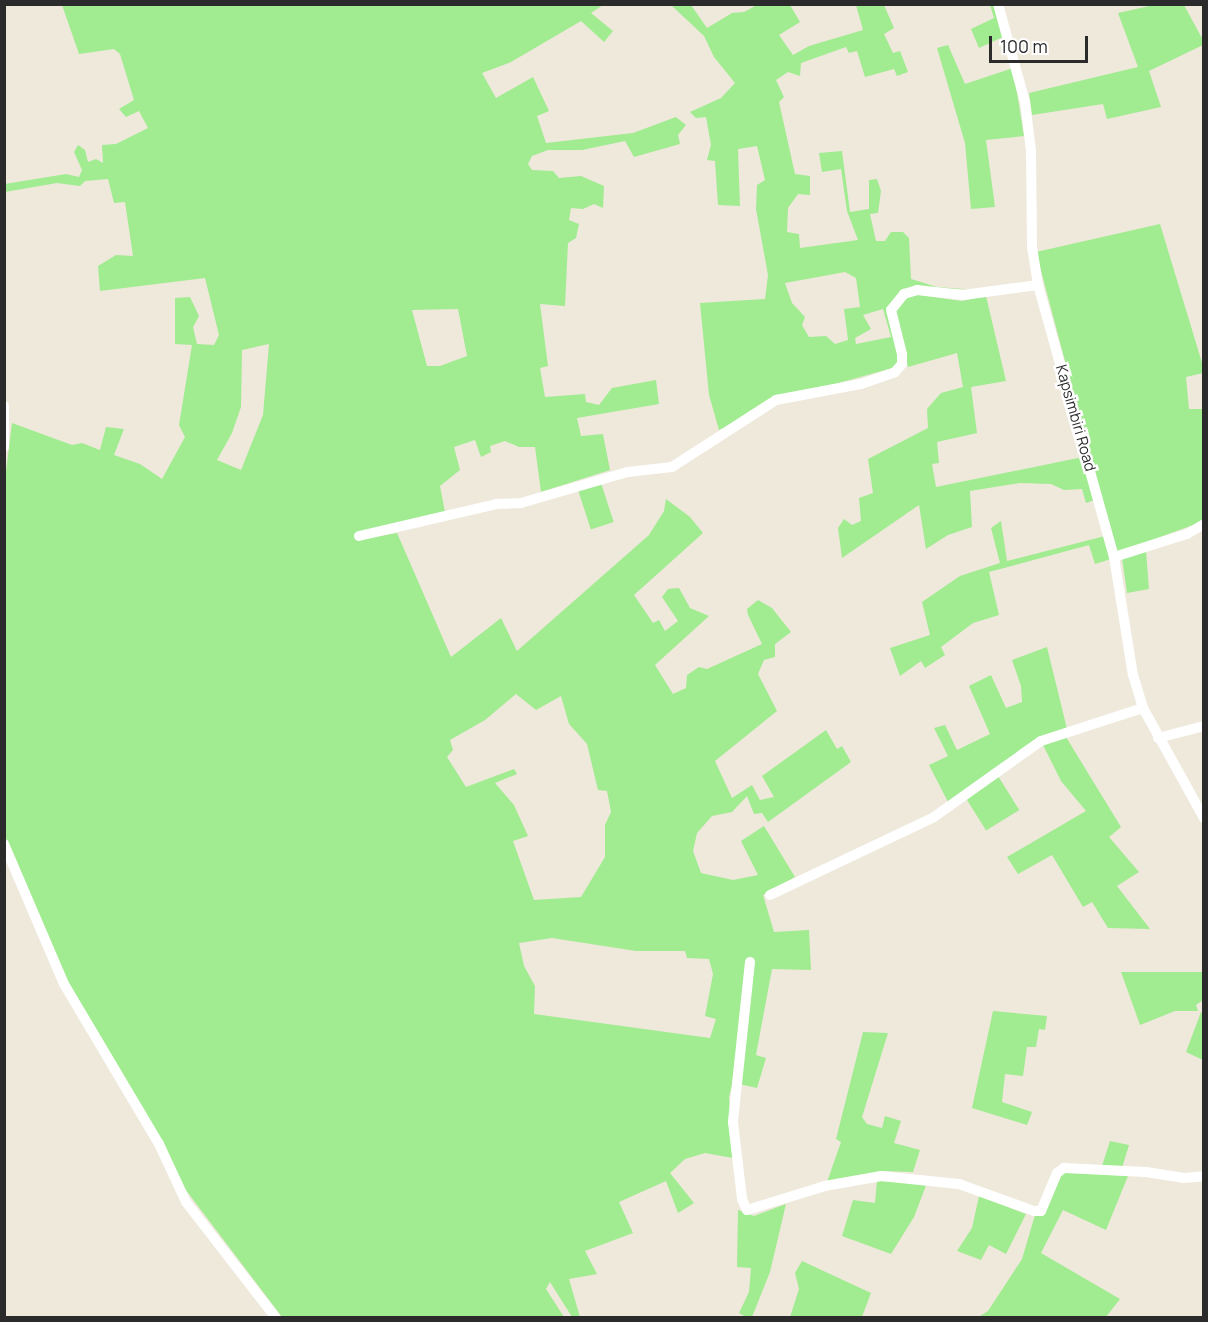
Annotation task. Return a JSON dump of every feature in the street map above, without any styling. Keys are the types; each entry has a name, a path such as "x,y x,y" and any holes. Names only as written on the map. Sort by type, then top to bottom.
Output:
{"street":[{"name":"Kapsimbiri Road","path":"998,4 1025,102 1031,152 1032,247 1038,285 1114,557 1127,651 1143,708 1203,818"},
{"path":"359,536 496,504 521,503 628,472 672,467 776,400 861,384 895,372 902,357 891,310 908,292 963,295 1038,285"},
{"path":"4,406 4,447"},
{"path":"1114,557 1187,534 1203,524"},
{"path":"770,895 934,817 1041,741 1143,708"},
{"path":"1158,738 1203,726"},
{"path":"4,844 64,984 159,1144 186,1202 276,1317"},
{"path":"750,962 733,1122 742,1199 747,1210 825,1186 881,1176 958,1184 1034,1211 1041,1210 1057,1173 1064,1168 1146,1172 1183,1178 1203,1176"}],"green space":[{"path":"62,5 603,5 591,13 613,31 604,42 581,21 511,62 482,73 496,98 533,77 549,111 537,116 546,143 633,133 676,117 686,125 678,135 680,144 634,157 625,141 582,150 548,150 532,156 528,164 532,170 553,171 559,178 581,176 604,186 603,208 594,204 583,209 571,208 569,220 579,224 576,238 568,243 565,306 540,304 548,366 540,368 545,397 585,394 586,402 599,405 612,388 656,380 659,404 577,418 581,436 603,434 610,470 541,492 535,447 519,447 505,441 490,446 491,452 481,457 475,440 454,447 460,470 440,486 445,512 358,540 397,533 451,657 501,618 517,651 649,535 664,511 666,499 690,517 703,533 634,595 653,623 659,620 665,631 678,621 662,597 668,589 679,588 690,608 709,616 655,665 673,694 686,688 687,675 699,667 707,669 762,644 747,609 758,600 772,608 791,632 775,644 775,657 764,660 758,674 777,711 715,761 732,798 752,785 760,800 774,797 762,776 826,730 837,749 842,746 851,762 768,822 762,813 754,814 747,796 732,812 712,816 697,833 693,851 701,873 733,880 758,875 741,841 764,826 795,877 763,895 774,932 809,930 811,970 772,969 756,1055 766,1058 757,1088 739,1084 747,1022 729,1097 733,1158 705,1153 685,1159 670,1173 694,1203 678,1213 666,1181 619,1202 633,1233 585,1251 597,1274 569,1279 580,1317 572,1317 550,1282 546,1289 564,1317 282,1317 176,1177 78,1010 5,839 4,488 12,423 72,445 82,443 100,450 106,427 124,429 114,455 140,464 162,479 185,437 179,425 192,345 175,344 175,298 190,297 199,316 193,327 197,344 214,345 219,335 205,278 100,291 98,266 116,255 133,256 125,202 114,203 108,179 85,181 80,186 57,183 5,192 5,184 66,174 79,177 82,170 74,152 78,145 85,150 88,162 96,159 103,163 102,145 116,144 148,128 139,111 126,117 119,109 134,100 120,54 114,49 79,54","holes":["458,309 467,356 440,366 427,366 412,310","269,344 263,415 241,470 217,460 232,433 241,407 242,350","516,694 536,710 561,696 569,724 587,744 598,790 607,791 611,812 605,825 605,857 581,897 534,900 513,841 528,836 514,805 495,783 517,774 514,769 466,787 447,757 453,750 450,740 485,720","552,938 636,951 685,951 687,958 709,959 713,974 705,1016 716,1019 710,1038 534,1014 535,986 524,966 519,943"]},
{"path":"671,5 691,5 707,28 732,13 744,12 757,5 790,5 800,22 779,35 793,55 809,46 863,30 856,5 884,5 894,28 884,34 893,53 900,51 908,72 897,76 894,69 865,77 857,51 849,53 846,47 801,63 800,76 788,72 776,80 784,97 779,102 795,174 810,176 810,195 798,194 788,208 787,232 799,234 800,248 858,240 847,211 841,169 822,172 819,153 842,151 850,212 869,209 869,180 877,179 881,191 878,213 870,214 876,241 885,241 891,232 903,232 909,238 911,279 937,287 978,290 919,287 889,305 900,360 896,367 803,393 719,430 709,395 700,303 765,299 768,275 756,209 757,185 765,180 757,146 738,149 740,206 718,205 715,161 707,160 711,145 706,117 696,118 690,112 721,98 735,83 714,57 704,36","holes":["845,272 856,278 860,307 844,309 848,340 835,344 826,336 809,337 802,325 805,317 792,303 785,283","883,309 891,337 856,344 855,338 871,329 863,315"]},
{"path":"990,5 995,5 1003,37 979,48 971,29 994,18"},
{"path":"1154,5 1184,5 1203,40 1203,45 1149,71 1161,107 1107,119 1103,104 1032,115 1029,93 1138,67 1118,13"},
{"path":"948,45 965,84 1013,68 1024,136 986,140 995,207 971,209 965,143 937,48"},
{"path":"1160,224 1203,366 1203,373 1186,377 1189,409 1203,409 1204,521 1116,553 1036,252"},
{"path":"912,294 962,301 986,296 1006,381 971,387 977,433 937,442 939,463 932,464 936,487 1083,457 1095,500 1086,503 1082,489 1064,490 1051,484 1020,483 970,491 972,527 948,535 926,549 919,505 842,558 838,528 844,519 852,525 861,521 859,498 873,493 868,459 928,428 927,409 941,393 963,387 957,353 908,367 893,315 895,308"},
{"path":"601,483 614,522 591,529 578,490"},
{"path":"1001,521 1007,561 1105,536 1111,559 1095,564 1089,545 989,572 999,615 973,623 941,647 945,655 925,668 921,661 900,676 890,648 930,635 922,602 960,576 1000,563 991,528"},
{"path":"1146,550 1149,589 1127,593 1122,558"},
{"path":"1047,647 1067,729 948,802 929,765 948,756 934,728 945,725 957,750 990,734 969,686 991,675 1006,708 1022,702 1021,686 1012,660"},
{"path":"1066,737 1121,827 1109,837 1139,872 1117,886 1150,929 1108,928 1092,902 1083,907 1052,855 1018,874 1007,857 1086,811 1061,781 1043,745"},
{"path":"998,776 1019,810 986,831 965,797"},
{"path":"1121,972 1203,972 1203,1000 1196,1005 1198,1011 1175,1011 1140,1025"},
{"path":"993,1011 1047,1016 1045,1030 1039,1029 1036,1047 1027,1047 1023,1076 1005,1074 1002,1102 1032,1112 1027,1125 972,1108"},
{"path":"1201,1012 1203,1013 1203,1060 1186,1052"},
{"path":"863,1032 888,1033 862,1117 867,1124 882,1128 885,1116 901,1121 894,1143 920,1150 913,1172 884,1171 827,1182 841,1142 836,1139"},
{"path":"1110,1141 1129,1145 1122,1168 1102,1166"},
{"path":"1062,1172 1128,1176 1106,1230 1063,1210 1041,1253 1120,1299 1106,1317 977,1318 988,1311 1022,1259 1035,1215"},
{"path":"877,1181 927,1183 914,1217 891,1254 842,1236 853,1200 875,1203"},
{"path":"979,1196 1026,1214 1006,1254 989,1245 981,1260 957,1251 972,1228"},
{"path":"786,1204 770,1272 752,1317 746,1317 739,1313 749,1292 751,1268 737,1267 738,1210 754,1216"},
{"path":"802,1261 871,1293 862,1317 790,1317 799,1289 795,1273"}]}
